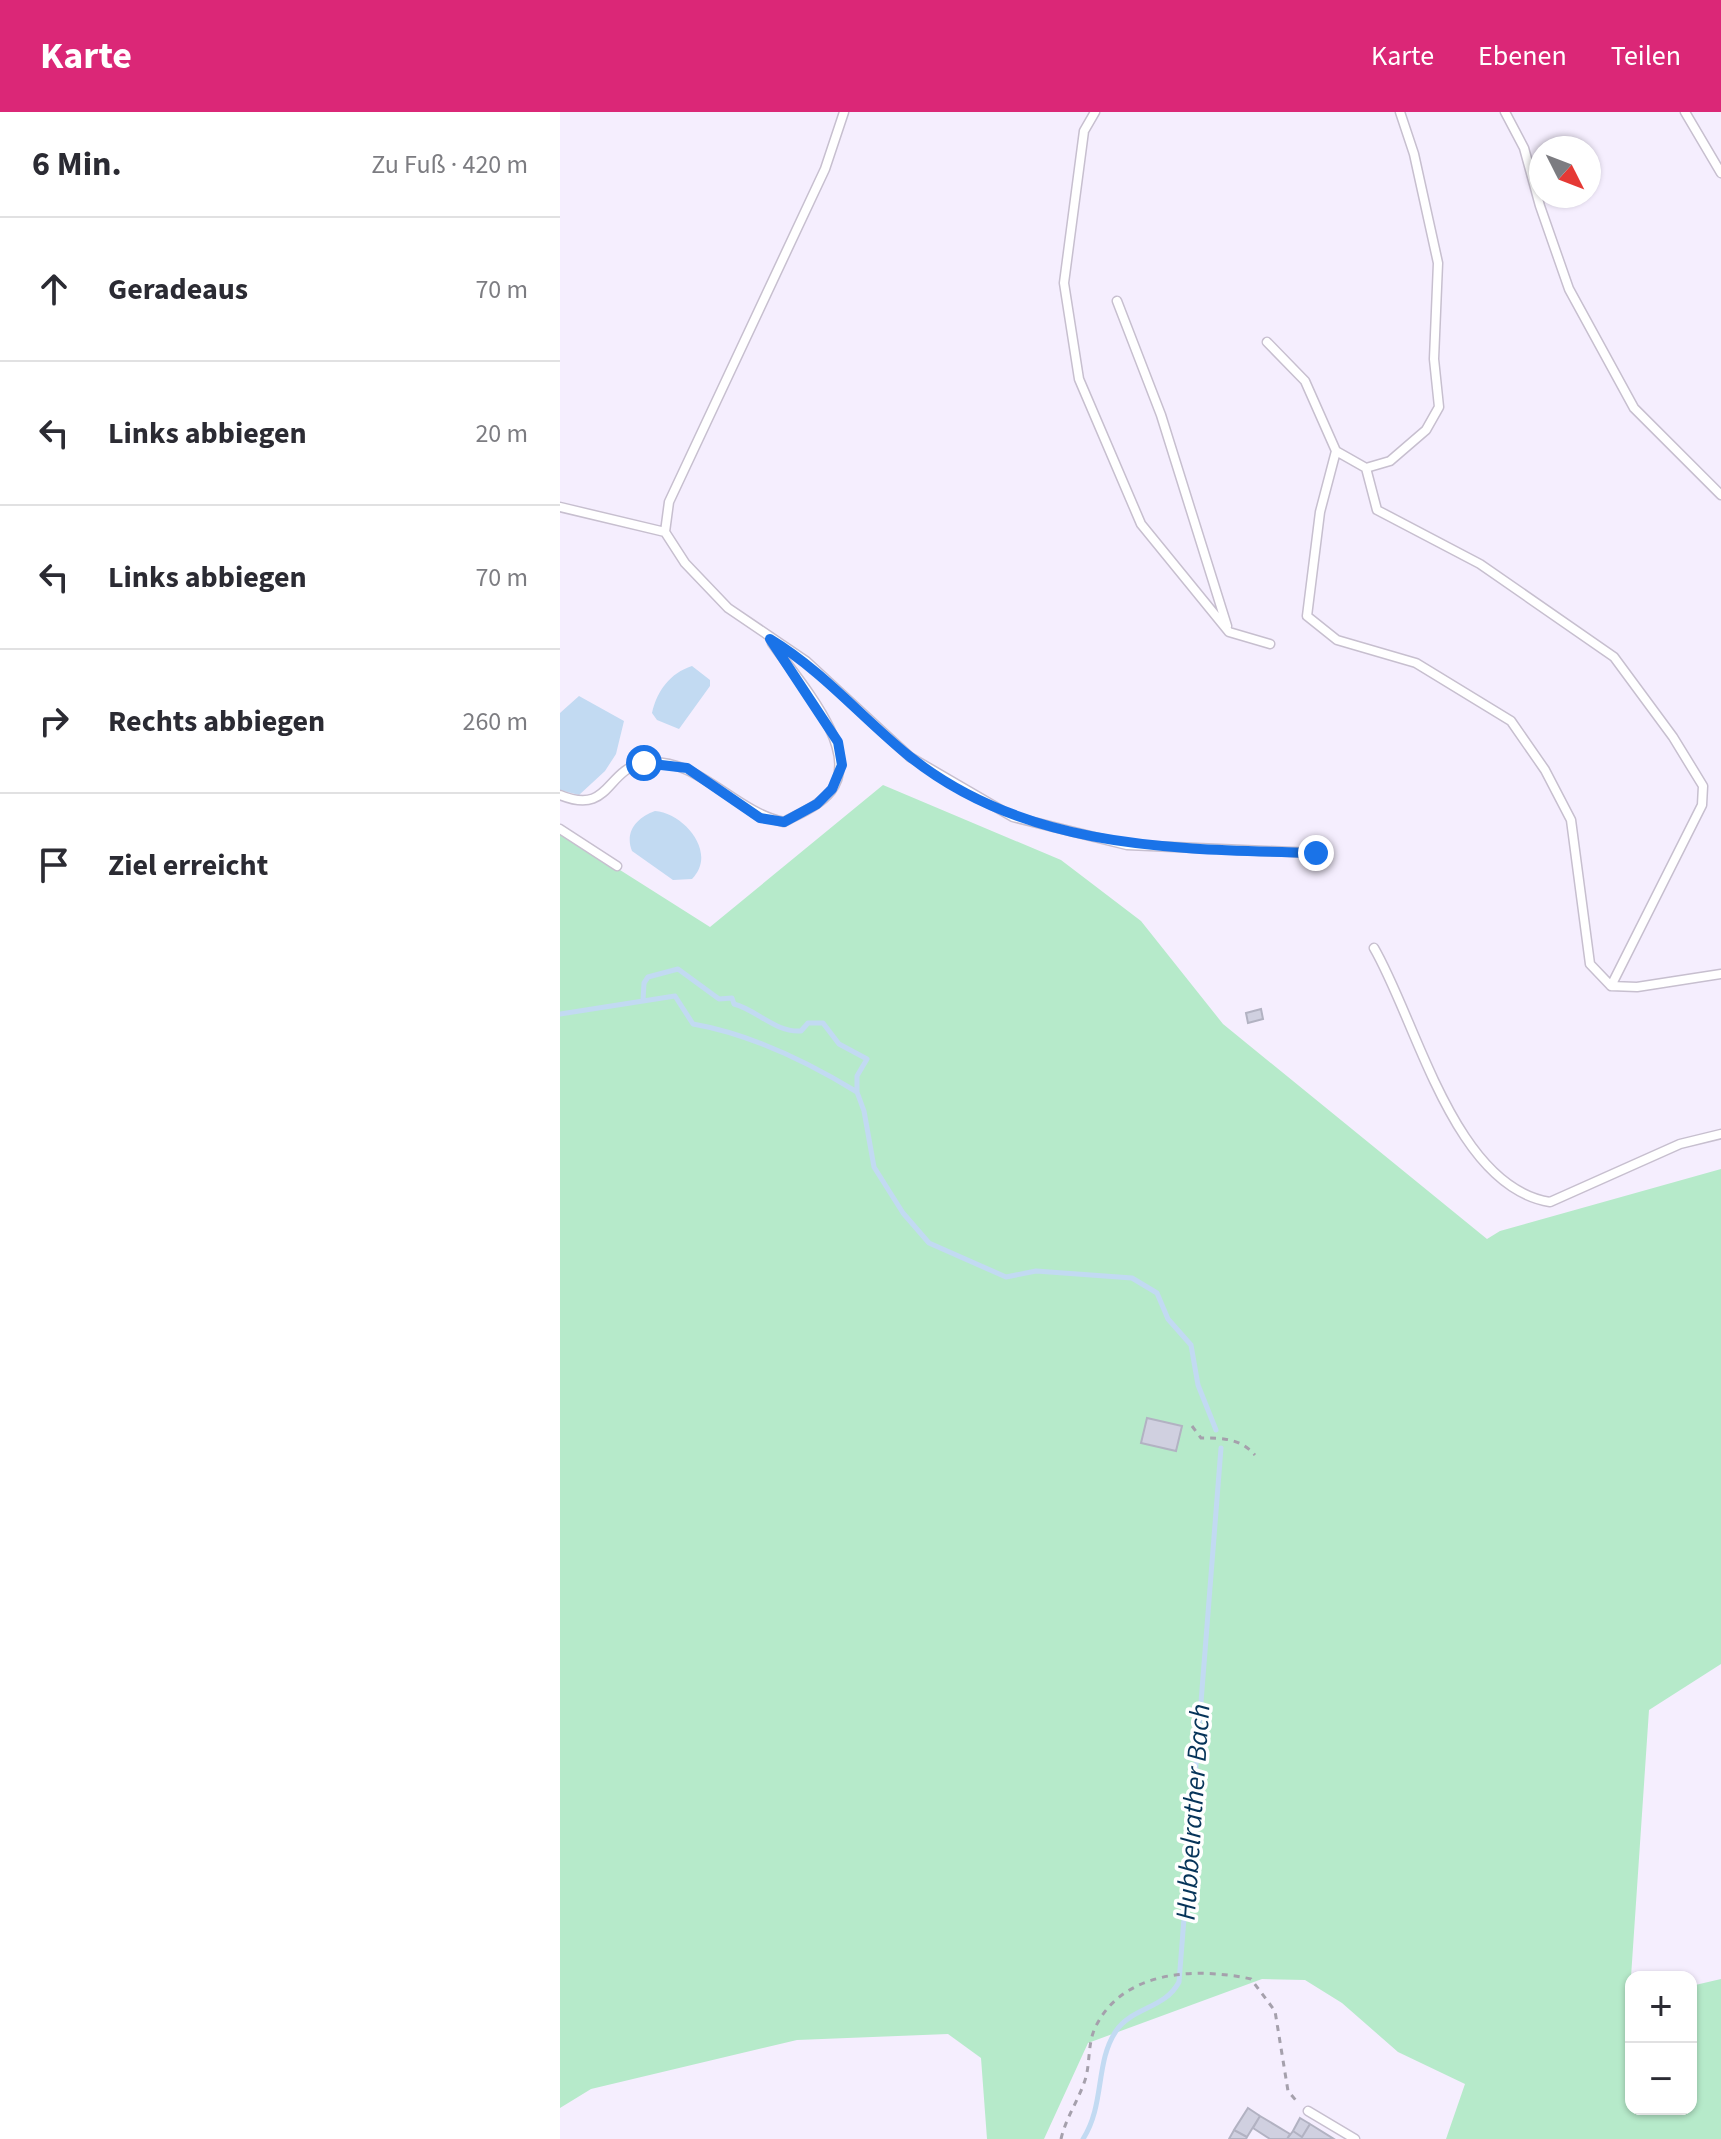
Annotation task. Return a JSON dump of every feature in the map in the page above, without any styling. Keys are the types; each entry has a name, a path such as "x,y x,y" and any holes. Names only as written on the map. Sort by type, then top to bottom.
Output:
{"lane":[{"path":"844,112 825,169 669,502 665,532 685,563 728,608 806,661 910,757 1013,817 1127,845 1316,853"},
{"path":"1095,112 1084,131 1064,283 1079,379 1141,524 1229,632 1270,644"},
{"path":"1366,468 1390,461 1426,430 1439,407 1434,359 1438,263 1414,154 1400,112"},
{"path":"1505,112 1524,148 1569,289 1634,408 1721,495"},
{"path":"1685,112 1721,173"},
{"path":"1117,301 1161,415 1229,632"},
{"path":"1267,342 1305,381 1336,451 1366,468 1377,510 1480,564 1614,657 1673,737 1703,786 1702,805 1611,986"},
{"path":"1336,451 1320,512 1307,616 1337,640 1416,663 1511,721 1545,770 1571,820 1590,964 1611,986 1637,987 1721,974"},
{"path":"560,507 665,532"},
{"path":"560,795 578,803 601,796 623,773 644,763 687,768 760,818 784,822 817,804 832,789 842,765 838,742 770,639"},
{"path":"560,829 617,866"},
{"path":"1374,948 1393,980 1458,1126 1474,1154 1514,1191 1550,1202 1680,1144 1721,1134"},
{"path":"1308,2111 1355,2139"}],"path":[{"path":"1192,1426 1201,1438 1227,1438 1249,1448 1255,1455"},
{"path":"1061,2139 1087,2074 1093,2031 1105,2011 1142,1981 1170,1975 1251,1979 1275,2011 1288,2091 1308,2111"}],"green space":[{"path":"883,785 1061,860 1141,921 1223,1024 1487,1239 1500,1231 1721,1169 1721,1664 1649,1710 1631,1971 1625,1971 1625,2115 1697,2115 1697,1985 1721,1979 1721,2139 1446,2139 1465,2084 1398,2052 1342,2003 1305,1980 1262,1979 1088,2043 1044,2139 987,2139 981,2058 948,2034 797,2040 591,2089 560,2108 560,832 710,927"}],"water":[{"path":"692,666 710,680 710,686 679,729 657,720 652,713 661,690 677,673"},
{"path":"579,696 624,721 616,754 605,771 579,795 560,790 560,713"},
{"path":"655,811 677,819 694,836 701,858 699,869 692,879 673,880 632,851 631,831 643,817"}],"building":[{"path":"1261,1009 1263,1019 1248,1023 1246,1013"},
{"path":"1147,1418 1182,1426 1176,1451 1141,1443"},
{"path":"1248,2108 1260,2116 1247,2137 1234,2130"},
{"path":"1260,2116 1290,2134 1287,2139 1270,2139 1253,2128"},
{"path":"1300,2118 1310,2124 1302,2137 1293,2131"},
{"path":"1310,2124 1334,2139 1287,2139 1293,2131 1302,2137"},
{"path":"1234,2130 1247,2137 1246,2139 1229,2139"}],"waterway":[{"path":"643,1000 644,983 648,977 678,969 719,999 732,998 734,1004 783,1028 801,1031 808,1023 823,1023 839,1044 867,1059 857,1076 857,1092"},
{"name":"Hubbelrather Bach","path":"560,1014 675,996 693,1024 778,1050 857,1092 864,1111 874,1167 903,1213 929,1243 1006,1277 1036,1271 1132,1278 1157,1293 1168,1319 1191,1345 1198,1385 1216,1430"},
{"name":"Hubbelrather Bach","path":"1083,2139 1094,2112 1105,2056 1116,2031 1131,2017 1166,1998 1179,1982 1221,1448"}],"route":[{"path":"644,763 687,768 760,818 784,822 817,804 832,789 842,765 838,742 770,639 806,661 910,757 1013,817 1127,845 1316,853"}]}
